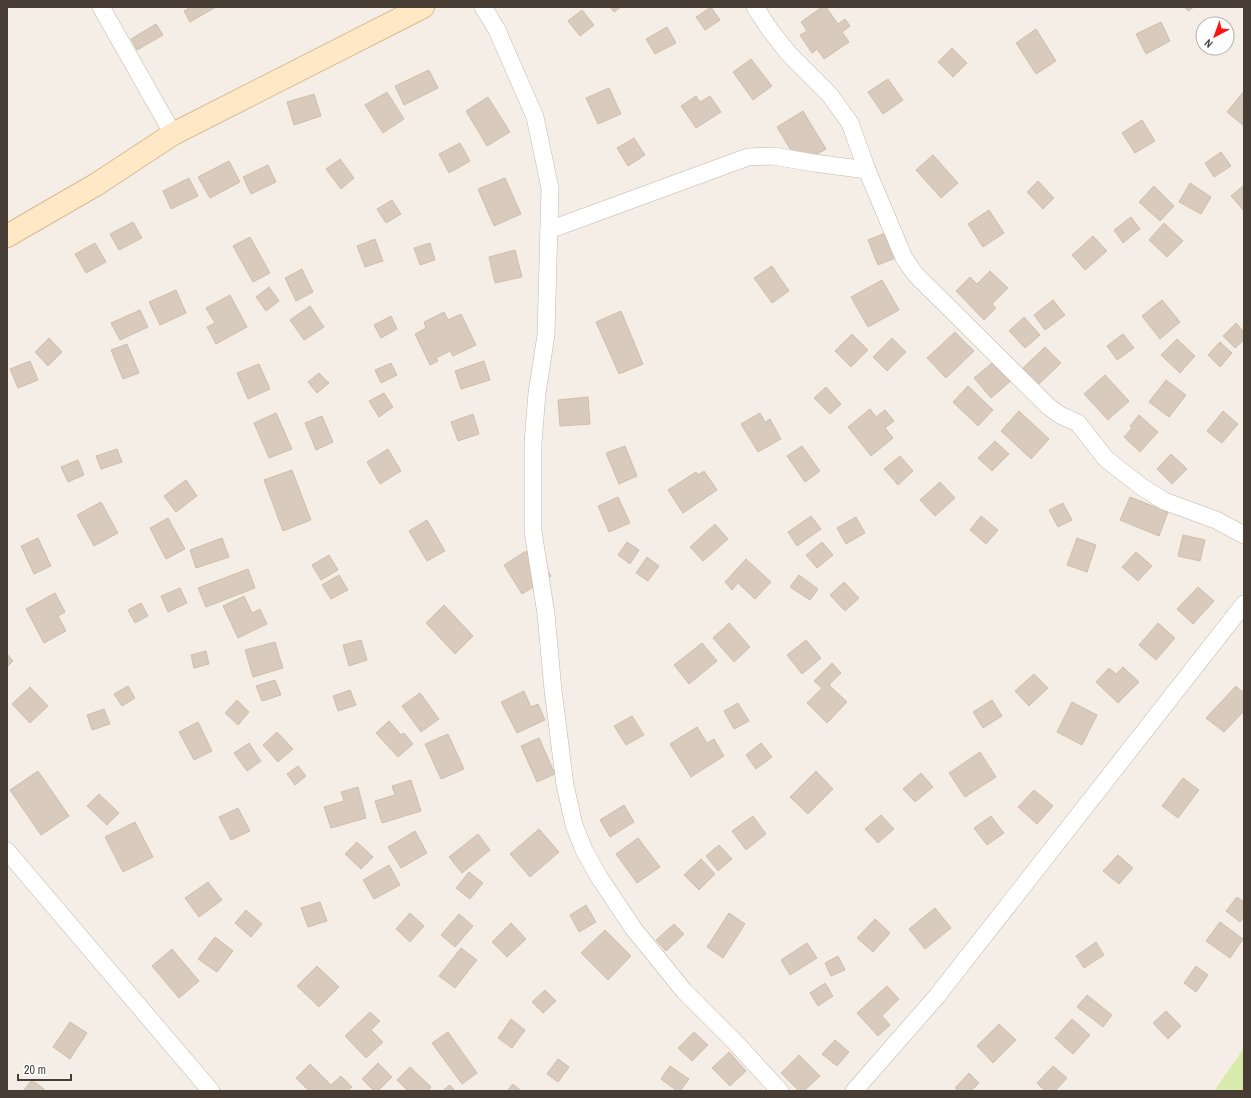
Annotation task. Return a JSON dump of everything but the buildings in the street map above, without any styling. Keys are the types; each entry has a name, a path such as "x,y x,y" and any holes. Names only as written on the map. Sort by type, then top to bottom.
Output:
{"main road":[{"path":"7,236 97,184 173,134 423,7"}],"street":[{"path":"101,7 173,134"},
{"path":"483,7 497,30 535,117 550,188 546,335 537,393 533,443 533,531 546,614 553,690 565,785 574,825 584,850 599,877 633,928 684,991 734,1041 780,1091"},
{"path":"755,7 770,30 789,54 830,95 850,123 867,170 904,258 915,274 1049,408 1078,423 1106,459 1142,487 1164,501 1216,520 1244,535"},
{"path":"549,230 748,157 773,156 867,170"},
{"path":"854,1091 937,996 1244,604"},
{"path":"7,851 211,1091"}],"green space":[{"path":"1244,1048 1244,1091 1214,1091"}]}
